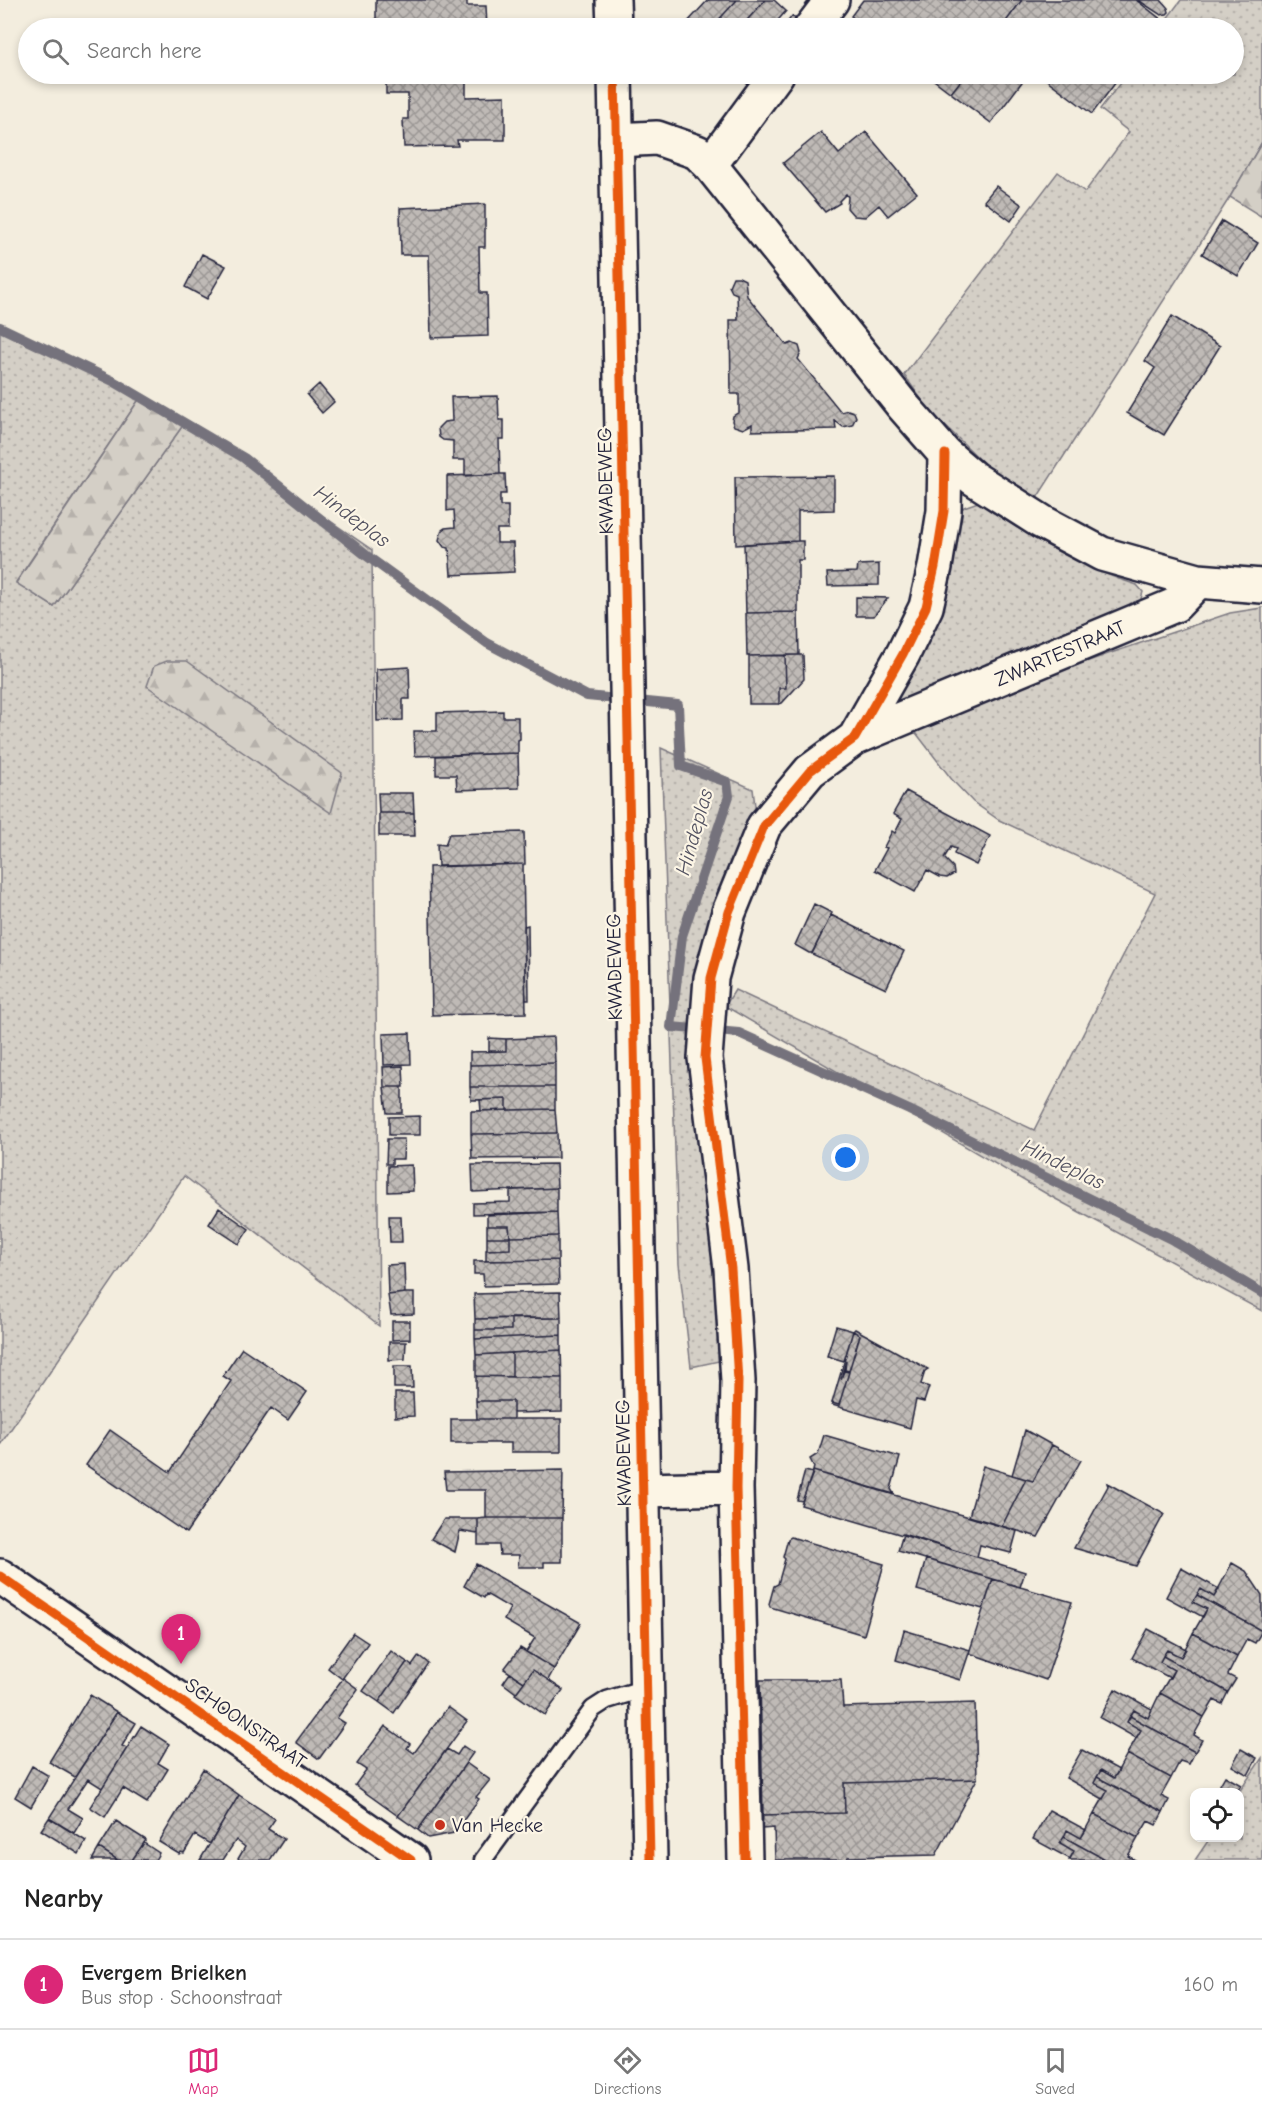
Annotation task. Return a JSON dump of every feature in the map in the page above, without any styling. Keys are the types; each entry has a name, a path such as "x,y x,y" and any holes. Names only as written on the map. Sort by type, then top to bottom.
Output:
{"street":[{"path":"613,0 614,18"},
{"path":"818,18 832,0"},
{"name":"KWADEWEG","path":"615,84 650,1860"},
{"path":"710,165 770,84"},
{"path":"616,140 657,138 697,152 710,165 903,406 945,454 973,478 1042,522 1102,554 1198,581 1262,586"},
{"path":"745,1860 736,1488 738,1381 731,1269 705,1058 711,978 729,912 764,826 810,771 855,738 903,654 926,607 944,511 945,454"},
{"name":"ZWARTESTRAAT","path":"855,738 1175,605 1198,581"},
{"path":"641,1490 736,1488"},
{"name":"SCHOONSTRAAT","path":"0,1576 411,1860"}],"lane":[{"path":"483,1860 593,1709 607,1700 646,1688"}],"green space":[{"path":"1181,0 1262,0 1262,142 1230,197 1037,498 998,477 929,410 904,375 1058,172 1085,192 1129,132 1100,109 1119,84 1244,84 1244,18 1168,18"},
{"path":"1262,142 1262,217 1230,197"},
{"path":"0,323 142,395 16,582 54,607 186,421 372,550 379,1326 184,1176 0,1445"},
{"path":"142,395 186,421 54,607 16,583"},
{"path":"978,502 1054,550 1137,585 1143,592 1140,602 897,708 894,697 956,516 964,507"},
{"path":"1262,608 1262,1311 1052,1197 725,1006 735,990 1034,1130 1155,893 999,820 973,802 953,781 910,725 1230,613"},
{"path":"167,661 187,661 342,773 331,813 147,686 154,666"},
{"path":"661,748 753,789 757,823 707,947 719,1361 691,1367 679,1264"},
{"path":"1262,1758 1262,1860 1195,1860 1207,1842 1244,1842 1244,1788 1242,1788"}],"building":[{"path":"376,0 467,0 467,6 486,6 487,18 376,18"},
{"path":"708,0 737,0 720,18 691,18"},
{"path":"737,0 765,0 749,18 720,18"},
{"path":"765,0 774,0 786,11 780,18 749,18"},
{"path":"863,0 1022,0 1008,18 854,18 851,16"},
{"path":"1022,0 1136,0 1159,18 1008,18"},
{"path":"1138,0 1161,0 1169,12 1161,15"},
{"path":"386,84 466,84 466,97 505,96 505,140 457,140 458,146 404,147 403,119 408,119 408,94 386,94"},
{"path":"747,84 757,84 753,89"},
{"path":"939,84 958,84 951,93"},
{"path":"958,84 1020,84 991,123 951,93"},
{"path":"1052,84 1114,84 1092,114"},
{"path":"821,132 839,154 866,132 917,193 888,216 879,205 865,217 854,216 847,208 846,194 839,201 840,203 825,212 783,163"},
{"path":"996,186 1022,205 1011,221 984,201"},
{"path":"485,204 485,247 479,247 480,293 487,293 488,336 431,338 429,255 401,255 400,208"},
{"path":"1222,221 1258,243 1238,276 1202,254"},
{"path":"202,254 226,266 207,299 185,287"},
{"path":"733,277 745,280 747,296 787,345 792,343 799,346 801,353 798,359 841,412 848,410 854,412 856,417 852,425 843,427 835,421 836,429 752,431 752,424 743,429 734,426 733,416 739,412 739,394 731,394 730,320 738,320 737,294 732,292 729,286"},
{"path":"1172,316 1220,346 1164,435 1127,413 1155,368 1145,361"},
{"path":"319,384 334,402 322,413 307,395"},
{"path":"498,396 499,420 504,420 504,439 499,439 500,474 465,476 465,460 453,460 453,441 439,437 438,428 444,422 452,421 451,397"},
{"path":"505,474 506,494 500,494 500,506 508,506 508,529 497,529 497,543 513,543 514,572 451,575 449,548 444,547 439,540 442,530 455,527 454,510 447,511 447,476"},
{"path":"834,476 834,510 798,511 798,541 736,545 735,477"},
{"path":"803,541 803,560 798,560 798,612 746,613 744,544"},
{"path":"879,564 879,585 828,586 827,573 857,572 858,565"},
{"path":"856,597 888,598 874,616 856,616"},
{"path":"798,612 799,655 747,656 746,613"},
{"path":"785,655 786,688 779,688 779,704 749,704 749,656"},
{"path":"785,655 803,655 804,679 779,704 779,688 786,688"},
{"path":"409,667 410,699 403,699 403,720 377,721 376,669"},
{"path":"503,711 503,717 518,717 520,739 518,740 518,753 415,756 414,731 437,731 437,713"},
{"path":"518,753 519,788 457,790 456,775 436,775 436,756"},
{"path":"906,791 990,836 976,865 954,854 956,849 951,847 944,858 953,867 954,874 947,878 940,877 927,870 915,892 875,870 887,848 884,847 892,831 895,833 902,819 893,814"},
{"path":"378,793 413,793 414,813 379,813"},
{"path":"379,813 414,813 415,836 379,836"},
{"path":"524,832 525,864 438,866 437,844 445,845 449,834"},
{"path":"525,864 523,865 526,1013 432,1015 429,867"},
{"path":"814,904 832,913 812,953 809,953 795,945"},
{"path":"831,915 904,951 886,989 812,954"},
{"path":"528,925 529,1000 526,1000 524,926"},
{"path":"410,1033 411,1064 384,1065 383,1034"},
{"path":"554,1037 555,1063 470,1065 470,1052 506,1051 506,1039"},
{"path":"489,1038 506,1039 506,1051 489,1051"},
{"path":"555,1063 555,1087 470,1087 470,1065"},
{"path":"403,1066 404,1087 384,1087 383,1067"},
{"path":"384,1087 402,1087 402,1113 387,1113"},
{"path":"470,1087 555,1087 555,1109 507,1110 507,1099 471,1100"},
{"path":"507,1099 507,1110 481,1111 480,1100"},
{"path":"555,1109 557,1133 471,1134 471,1111"},
{"path":"420,1116 420,1135 389,1135 389,1117"},
{"path":"557,1133 558,1158 472,1159 471,1134"},
{"path":"387,1139 404,1139 403,1159 392,1159 392,1164 386,1164"},
{"path":"556,1164 557,1188 473,1192 472,1165"},
{"path":"412,1165 413,1191 388,1192 388,1166"},
{"path":"557,1188 557,1212 473,1214 473,1203 510,1202 510,1190"},
{"path":"219,1208 249,1229 239,1244 209,1224"},
{"path":"557,1212 558,1236 510,1237 509,1226 487,1226 487,1215"},
{"path":"389,1216 401,1216 402,1242 390,1242"},
{"path":"487,1226 509,1226 510,1237 487,1237"},
{"path":"558,1236 558,1260 486,1261 486,1250 510,1249 510,1237"},
{"path":"487,1237 510,1237 510,1249 487,1250"},
{"path":"558,1260 559,1284 484,1286 483,1274 474,1274 474,1261"},
{"path":"404,1264 405,1293 388,1295 387,1265"},
{"path":"560,1292 561,1318 475,1319 474,1294"},
{"path":"414,1293 414,1314 391,1315 388,1295"},
{"path":"511,1318 561,1318 561,1335 475,1339 475,1330 511,1330"},
{"path":"511,1318 511,1330 475,1330 475,1319"},
{"path":"392,1321 410,1321 410,1339 392,1340"},
{"path":"836,1326 853,1331 844,1361 827,1356"},
{"path":"855,1329 928,1369 925,1371 921,1384 929,1387 924,1402 916,1400 910,1428 832,1405 832,1403 839,1405 849,1372 844,1371 841,1379 846,1361 845,1370 849,1371 860,1335 853,1331"},
{"path":"853,1331 860,1335 849,1371 845,1370 846,1361 841,1379 844,1371 849,1372 839,1405 832,1403"},
{"path":"561,1335 561,1350 476,1355 475,1339"},
{"path":"389,1342 406,1342 405,1359 389,1360"},
{"path":"242,1348 307,1392 288,1420 271,1408 186,1533 86,1465 110,1430 170,1472 231,1381 223,1376"},
{"path":"561,1350 562,1378 512,1377 512,1353"},
{"path":"512,1353 512,1377 476,1376 476,1355"},
{"path":"394,1366 412,1366 413,1388 394,1388"},
{"path":"476,1376 562,1378 562,1412 513,1413 513,1401 476,1401"},
{"path":"395,1393 413,1393 414,1416 395,1417"},
{"path":"476,1401 513,1401 513,1419 477,1419"},
{"path":"451,1419 561,1419 561,1452 511,1452 511,1443 451,1443"},
{"path":"1025,1430 1052,1445 1033,1481 1012,1475"},
{"path":"824,1435 900,1457 891,1489 894,1494 813,1471 814,1467 810,1459 818,1454"},
{"path":"1052,1445 1081,1460 1038,1537 1002,1526 1026,1479 1033,1481"},
{"path":"983,1466 1026,1479 1002,1526 969,1516"},
{"path":"563,1470 562,1518 486,1518 486,1490 446,1490 444,1472"},
{"path":"805,1471 813,1473 802,1501 797,1500"},
{"path":"813,1471 1017,1531 1011,1553 980,1545 977,1557 801,1505"},
{"path":"1107,1483 1164,1514 1136,1566 1074,1548 1108,1486"},
{"path":"562,1518 562,1562 544,1562 544,1567 518,1567 519,1555 500,1555 499,1545 478,1545 478,1519"},
{"path":"444,1519 478,1519 478,1534 460,1531 455,1552 431,1539"},
{"path":"903,1534 1025,1572 1020,1587 898,1551"},
{"path":"791,1537 884,1564 864,1635 770,1607 774,1586 778,1584 785,1559 783,1557 788,1539"},
{"path":"926,1559 993,1579 983,1609 917,1590"},
{"path":"1232,1563 1246,1571 1262,1595 1262,1631 1197,1595 1201,1589 1214,1597"},
{"path":"476,1564 581,1623 554,1669 526,1652 535,1638 504,1620 510,1608 486,1594 484,1598 464,1586"},
{"path":"1181,1568 1219,1589 1214,1597 1201,1589 1193,1602 1207,1609 1203,1617 1166,1597"},
{"path":"993,1579 1072,1602 1046,1680 969,1653"},
{"path":"1197,1595 1262,1631 1255,1643 1247,1639 1237,1657 1193,1633 1207,1609 1193,1602"},
{"path":"1148,1629 1186,1649 1181,1657 1167,1650 1163,1656 1160,1662 1174,1670 1170,1678 1132,1658"},
{"path":"904,1630 970,1650 960,1680 896,1660"},
{"path":"353,1633 368,1643 342,1679 328,1668"},
{"path":"1193,1633 1237,1657 1228,1675 1236,1679 1228,1692 1163,1656 1167,1650 1181,1657"},
{"path":"520,1648 554,1669 548,1680 533,1670 524,1682 504,1669"},
{"path":"391,1651 407,1662 379,1702 363,1691"},
{"path":"419,1656 428,1663 394,1713 379,1702 407,1662 412,1666"},
{"path":"1163,1656 1228,1692 1222,1704 1214,1700 1204,1717 1160,1693 1174,1670 1160,1662"},
{"path":"533,1670 563,1690 545,1715 515,1694"},
{"path":"510,1673 524,1682 516,1693 503,1683"},
{"path":"343,1678 358,1689 337,1718 345,1723 319,1759 296,1742"},
{"path":"760,1680 841,1680 843,1707 975,1703 977,1779 844,1783 845,1813 763,1815"},
{"path":"1115,1689 1152,1709 1148,1718 1134,1710 1127,1722 1141,1730 1136,1738 1100,1718"},
{"path":"1160,1693 1204,1717 1194,1735 1202,1740 1195,1752 1130,1716 1134,1710 1148,1718"},
{"path":"90,1695 117,1712 75,1777 49,1762"},
{"path":"448,1707 467,1721 398,1816 355,1785 366,1770 357,1764 385,1726 410,1744 407,1748 414,1753"},
{"path":"117,1712 136,1723 122,1746 127,1748 102,1788 88,1779 68,1809 83,1818 74,1833 49,1818"},
{"path":"1130,1716 1195,1752 1189,1764 1180,1761 1171,1778 1127,1754 1141,1730 1127,1722"},
{"path":"141,1726 169,1744 158,1763 168,1769 147,1803 123,1788 105,1817 90,1807"},
{"path":"463,1746 473,1753 418,1830 398,1816 447,1749 457,1755"},
{"path":"1241,1749 1257,1758 1248,1775 1232,1766"},
{"path":"1082,1750 1119,1770 1114,1778 1101,1770 1094,1783 1108,1790 1103,1799 1066,1778"},
{"path":"1127,1754 1171,1778 1161,1796 1169,1800 1163,1812 1097,1777 1101,1770 1114,1778"},
{"path":"466,1763 490,1780 476,1797 479,1799 454,1833 428,1838 418,1830"},
{"path":"32,1766 49,1776 31,1807 15,1797"},
{"path":"203,1769 239,1795 210,1844 195,1835 184,1853 179,1854 159,1842"},
{"path":"1225,1776 1241,1785 1239,1788 1218,1788"},
{"path":"1097,1777 1163,1812 1156,1825 1148,1821 1138,1838 1094,1814 1108,1790 1094,1783"},
{"path":"977,1779 936,1855 848,1857 847,1860 775,1860 774,1828 762,1829 763,1815 845,1813 844,1783"},
{"path":"239,1795 275,1819 268,1829 284,1839 270,1860 239,1860 245,1847 236,1840 223,1860 200,1860"},
{"path":"1049,1810 1086,1830 1081,1838 1067,1830 1060,1843 1074,1851 1070,1859 1033,1839"},
{"path":"1094,1814 1138,1838 1128,1856 1135,1860 1106,1860 1064,1837 1067,1830 1081,1838"},
{"path":"49,1818 86,1841 79,1854 41,1830"},
{"path":"116,1821 146,1840 132,1860 118,1860 99,1848"},
{"path":"1064,1837 1106,1860 1069,1860 1074,1851 1060,1843"},
{"path":"144,1843 159,1853 155,1860 132,1860"},
{"path":"99,1848 118,1860 92,1860"}],"waterway":[{"name":"Hindeplas","path":"0,327 113,381 244,458 367,556 487,643 587,696 678,705 681,766 727,782 729,796 682,936 671,1027 739,1033 909,1110 1171,1239 1262,1293"}],"cycle path":[{"path":"615,84 650,1860"},
{"path":"745,1860 736,1488 738,1381 731,1269 705,1058 711,978 729,912 764,826 810,771 855,738 903,654 926,607 944,511 945,454"},
{"path":"0,1576 411,1860"}],"place":[{"name":"Evergem Brielken","path":"181,1664"},
{"name":"Van Hecke","path":"440,1825"}]}
